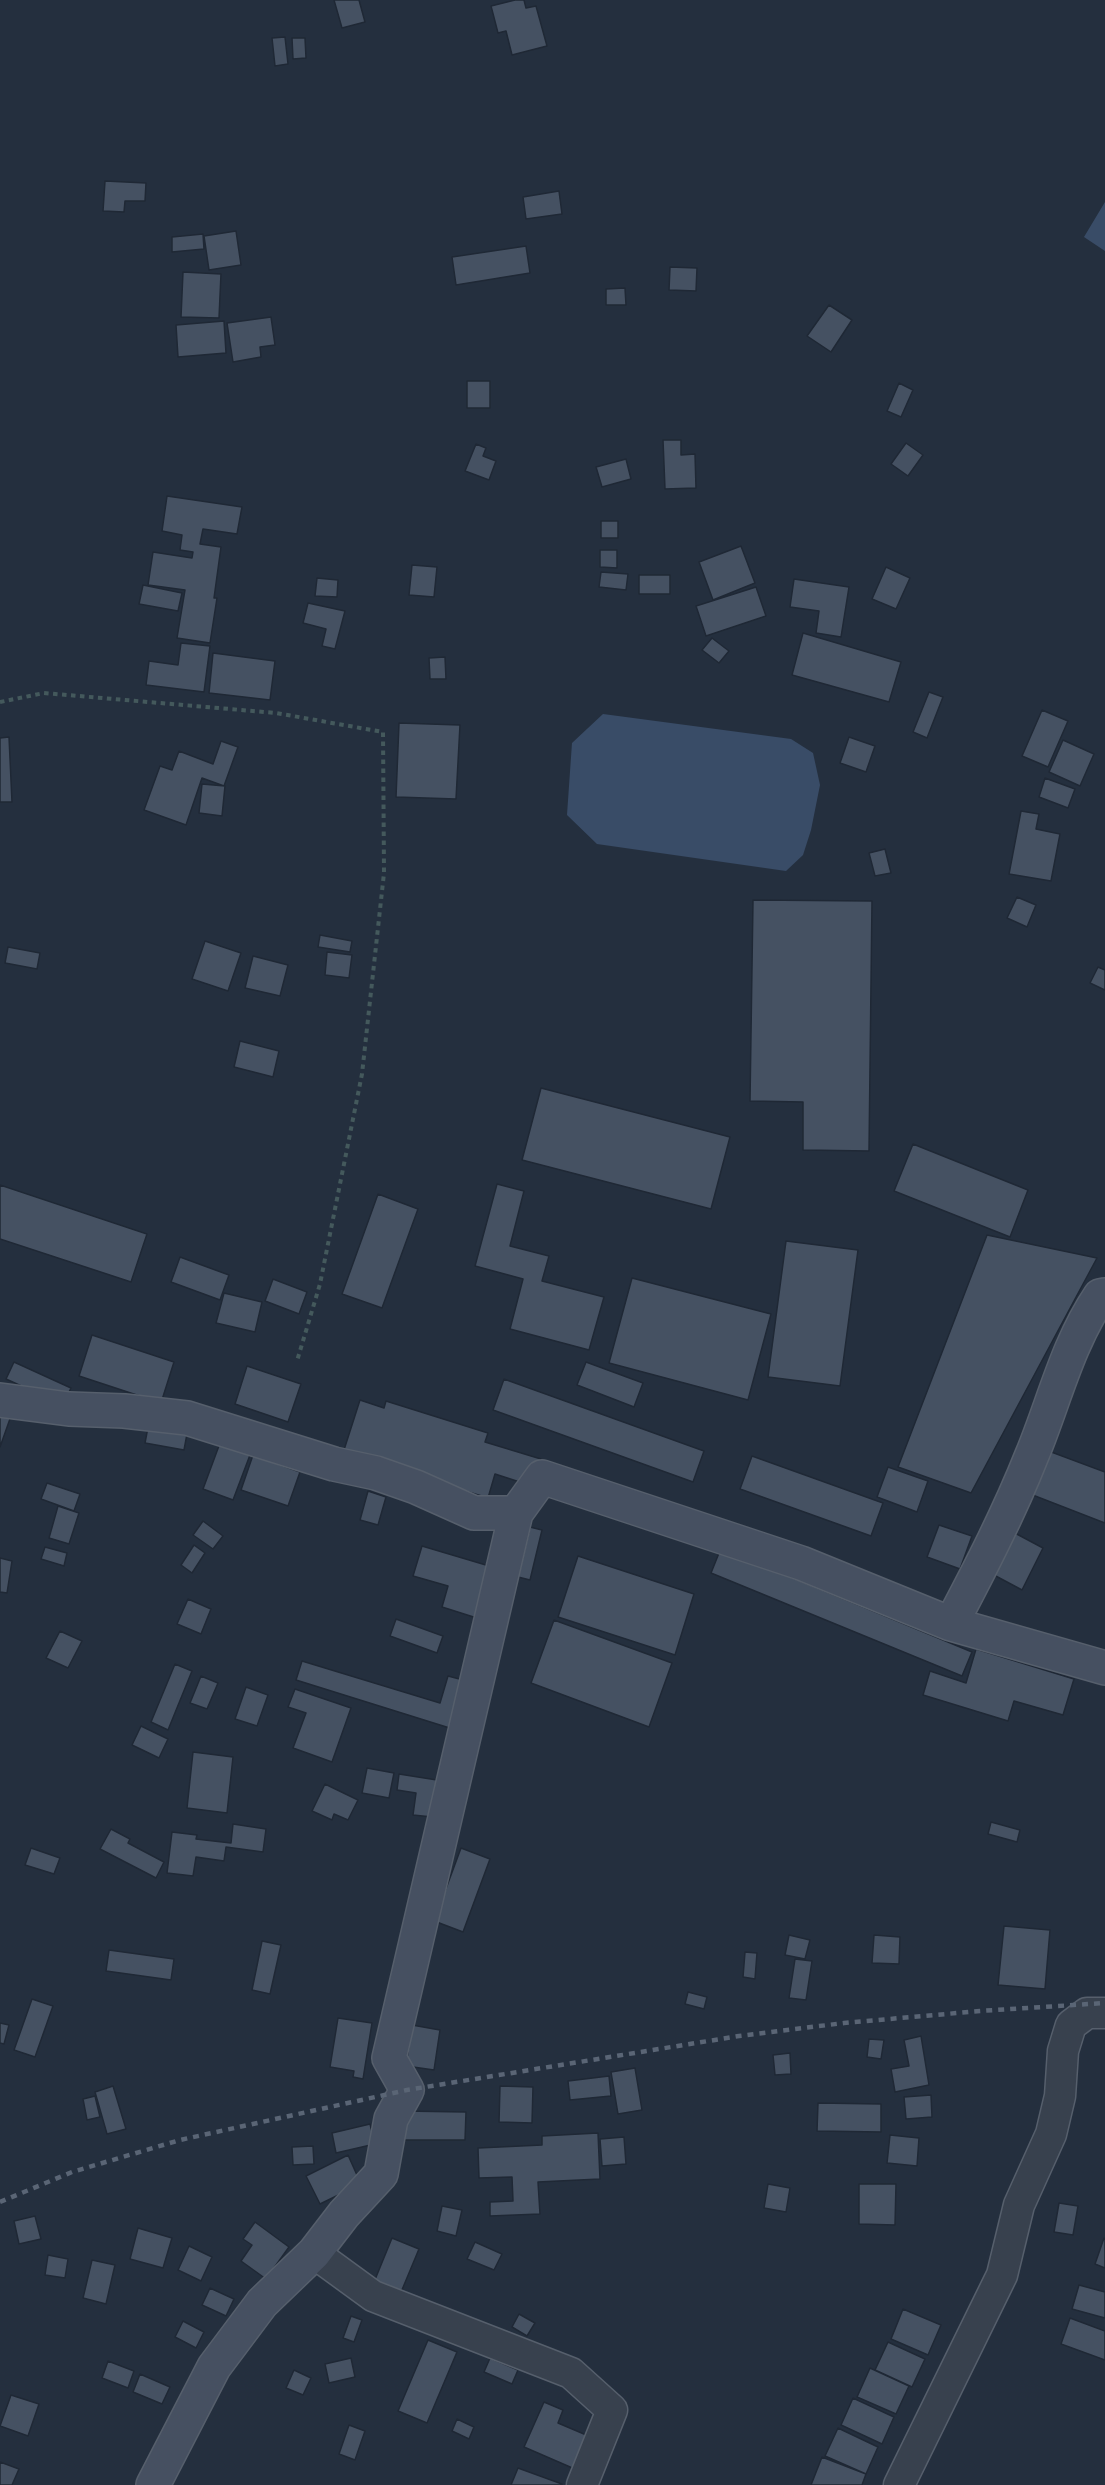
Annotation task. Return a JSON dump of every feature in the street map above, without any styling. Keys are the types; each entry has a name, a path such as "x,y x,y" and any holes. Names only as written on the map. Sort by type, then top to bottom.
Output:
{"street":[{"path":"951,1624 1032,1455 1064,1365 1086,1316 1100,1296 1105,1295"},
{"path":"0,1400 69,1409 124,1411 187,1418 334,1464 376,1473 416,1487 474,1513 516,1513"},
{"path":"153,2485 214,2367 262,2303 314,2253 344,2214 381,2174 391,2118 407,2090 389,2058 516,1513 542,1477 801,1563 951,1624 1105,1668"},
{"path":"899,2485 1002,2275 1019,2205 1051,2134 1060,2096 1063,2051 1071,2025 1087,2013 1105,2013"},
{"path":"314,2253 373,2296 571,2373 612,2410 582,2485"}],"path":[{"path":"0,702 44,693 276,713 383,732 384,873 362,1074 320,1284 297,1361"}],"water":[{"path":"1105,202 1105,251 1084,237"},
{"path":"603,714 791,739 813,753 820,785 811,830 803,855 786,871 597,844 567,815 572,743"}],"building":[{"path":"334,0 359,0 365,22 342,28"},
{"path":"524,0 526,8 536,6 547,46 512,55 506,31 498,33 491,6"},
{"path":"285,37 288,64 275,66 272,38"},
{"path":"292,38 305,38 306,58 293,59"},
{"path":"105,181 146,183 145,201 125,201 124,212 103,211"},
{"path":"559,191 562,214 526,219 523,197"},
{"path":"236,231 241,265 209,270 204,236"},
{"path":"203,234 204,249 172,252 172,237"},
{"path":"526,246 530,273 456,285 452,257"},
{"path":"670,267 697,268 696,291 669,290"},
{"path":"183,272 221,274 219,318 181,317"},
{"path":"625,288 626,305 606,305 606,289"},
{"path":"829,305 852,320 831,352 807,336"},
{"path":"271,317 275,345 260,347 261,357 233,362 227,323"},
{"path":"224,321 226,353 178,357 176,325"},
{"path":"467,381 490,381 490,408 467,408"},
{"path":"899,383 913,390 901,417 887,411"},
{"path":"663,440 681,440 681,455 695,454 696,488 665,489"},
{"path":"906,443 923,455 908,476 891,464"},
{"path":"476,444 486,448 483,456 496,461 489,480 465,471"},
{"path":"626,459 631,479 602,487 596,467"},
{"path":"167,496 242,507 237,534 203,529 200,544 221,547 214,598 217,598 210,643 177,638 185,590 148,585 153,552 192,558 193,552 180,550 182,535 162,531"},
{"path":"601,521 618,521 618,538 601,538"},
{"path":"741,546 755,583 713,600 699,562"},
{"path":"600,550 617,550 617,568 600,567"},
{"path":"412,565 437,567 434,597 409,595"},
{"path":"886,567 910,578 896,609 872,599"},
{"path":"601,572 628,574 626,590 599,587"},
{"path":"639,575 670,575 670,594 639,594"},
{"path":"317,578 338,580 337,597 315,596"},
{"path":"794,579 849,587 841,637 816,633 819,611 790,607"},
{"path":"143,585 182,593 178,611 139,604"},
{"path":"756,587 766,616 706,636 696,606"},
{"path":"308,603 345,611 335,649 322,646 326,629 303,623"},
{"path":"803,633 901,662 889,702 792,675"},
{"path":"712,638 729,651 719,663 702,650"},
{"path":"181,643 210,646 204,692 146,685 149,661 178,665"},
{"path":"213,653 275,661 270,700 209,693"},
{"path":"445,657 446,679 430,679 429,658"},
{"path":"929,692 943,697 927,738 913,732"},
{"path":"1042,710 1068,721 1048,767 1022,756"},
{"path":"399,723 460,725 456,799 396,797"},
{"path":"9,737 12,802 0,802 0,738"},
{"path":"849,737 875,746 866,772 840,763"},
{"path":"1063,740 1094,754 1080,786 1049,772"},
{"path":"221,741 238,747 224,786 202,778 186,825 144,810 160,766 172,770 179,751 213,764"},
{"path":"1045,778 1075,789 1068,808 1039,797"},
{"path":"202,784 225,786 222,816 199,813"},
{"path":"1021,811 1039,814 1036,829 1060,834 1051,881 1009,874"},
{"path":"885,849 891,873 875,876 869,853"},
{"path":"1017,897 1036,905 1027,927 1007,918"},
{"path":"753,900 872,901 869,1151 803,1150 803,1102 750,1101"},
{"path":"320,935 352,941 350,952 318,947"},
{"path":"205,941 241,953 228,991 192,979"},
{"path":"8,947 40,953 37,969 5,963"},
{"path":"327,952 352,955 349,978 325,975"},
{"path":"253,956 288,965 280,996 245,988"},
{"path":"1098,967 1105,970 1105,990 1090,983"},
{"path":"240,1041 279,1051 273,1077 234,1067"},
{"path":"541,1088 730,1137 711,1209 522,1160"},
{"path":"913,1144 1028,1190 1010,1237 894,1191"},
{"path":"497,1184 524,1191 510,1246 549,1256 542,1281 604,1297 589,1350 510,1329 523,1279 475,1266"},
{"path":"0,1185 147,1234 131,1282 0,1239"},
{"path":"378,1194 418,1209 382,1308 342,1294"},
{"path":"987,1235 1097,1258 971,1493 898,1467"},
{"path":"786,1241 858,1250 840,1386 768,1377"},
{"path":"180,1257 229,1275 220,1300 171,1282"},
{"path":"632,1278 771,1314 748,1400 609,1363"},
{"path":"273,1279 307,1292 299,1314 265,1301"},
{"path":"224,1293 262,1302 255,1332 216,1323"},
{"path":"92,1335 174,1362 161,1403 79,1376"},
{"path":"14,1362 71,1388 63,1405 6,1379"},
{"path":"586,1362 643,1383 634,1407 577,1385"},
{"path":"247,1366 301,1384 288,1422 235,1404"},
{"path":"504,1379 704,1451 693,1482 493,1410"},
{"path":"360,1400 384,1408 386,1401 488,1433 485,1442 541,1459 532,1486 495,1474 488,1498 343,1453"},
{"path":"0,1412 11,1416 0,1447"},
{"path":"148,1427 187,1434 184,1450 145,1443"},
{"path":"220,1443 250,1455 233,1500 203,1489"},
{"path":"1046,1450 1105,1472 1105,1523 1030,1494"},
{"path":"253,1455 300,1472 288,1506 241,1490"},
{"path":"752,1456 883,1503 871,1536 740,1489"},
{"path":"888,1467 928,1481 917,1512 877,1497"},
{"path":"47,1483 80,1494 74,1511 41,1499"},
{"path":"368,1491 386,1497 378,1525 360,1520"},
{"path":"58,1506 79,1513 69,1544 49,1538"},
{"path":"203,1521 223,1536 213,1549 193,1535"},
{"path":"939,1525 972,1536 960,1569 927,1557"},
{"path":"530,1527 542,1530 530,1580 518,1577"},
{"path":"1013,1532 1043,1548 1022,1590 992,1574"},
{"path":"194,1545 205,1553 192,1573 181,1565"},
{"path":"422,1546 496,1568 483,1620 442,1607 448,1586 413,1576"},
{"path":"45,1547 67,1553 64,1566 41,1559"},
{"path":"721,1548 972,1652 962,1676 711,1573"},
{"path":"578,1556 694,1594 675,1655 558,1617"},
{"path":"0,1558 12,1561 7,1593 0,1592"},
{"path":"188,1599 211,1609 201,1634 177,1624"},
{"path":"396,1619 443,1636 437,1653 390,1636"},
{"path":"554,1620 672,1663 649,1727 531,1683"},
{"path":"60,1631 82,1641 68,1668 46,1658"},
{"path":"976,1649 1074,1679 1063,1715 1014,1701 1008,1721 923,1695 930,1671 966,1683"},
{"path":"302,1661 440,1703 448,1676 471,1682 456,1730 296,1680"},
{"path":"175,1664 192,1671 168,1730 151,1722"},
{"path":"201,1676 218,1683 207,1709 190,1703"},
{"path":"246,1687 268,1695 257,1726 235,1719"},
{"path":"295,1689 351,1708 332,1762 293,1748 306,1713 288,1707"},
{"path":"141,1726 168,1739 159,1758 132,1745"},
{"path":"193,1752 233,1757 227,1813 187,1808"},
{"path":"367,1768 394,1773 389,1798 362,1793"},
{"path":"399,1774 437,1780 432,1817 413,1815 416,1793 397,1790"},
{"path":"325,1784 358,1800 348,1820 334,1814 332,1820 312,1811"},
{"path":"991,1822 1020,1830 1017,1842 988,1834"},
{"path":"233,1824 266,1829 263,1852 226,1847 224,1861 196,1857 193,1876 167,1873 172,1832 197,1835 196,1839 231,1843"},
{"path":"111,1829 130,1839 128,1843 164,1862 156,1878 100,1849"},
{"path":"31,1848 60,1858 54,1874 25,1865"},
{"path":"461,1848 490,1859 463,1932 434,1921"},
{"path":"1004,1926 1050,1930 1045,1989 998,1985"},
{"path":"789,1935 810,1940 805,1959 785,1955"},
{"path":"874,1935 900,1937 899,1964 872,1963"},
{"path":"262,1941 281,1945 270,1994 252,1990"},
{"path":"109,1950 174,1959 171,1980 106,1971"},
{"path":"745,1952 757,1953 755,1979 743,1977"},
{"path":"795,1959 812,1961 806,2000 789,1998"},
{"path":"688,1992 707,1997 704,2009 685,2004"},
{"path":"32,1999 53,2006 35,2057 14,2050"},
{"path":"338,2018 372,2023 363,2079 353,2077 354,2071 330,2067"},
{"path":"0,2023 9,2025 4,2044 0,2043"},
{"path":"412,2025 440,2030 434,2070 406,2066"},
{"path":"921,2036 929,2085 895,2092 891,2069 909,2066 904,2040"},
{"path":"869,2039 884,2040 881,2059 867,2057"},
{"path":"790,2053 791,2074 775,2075 773,2055"},
{"path":"635,2068 642,2110 618,2114 611,2072"},
{"path":"609,2076 611,2096 570,2100 568,2081"},
{"path":"113,2086 126,2129 107,2134 95,2092"},
{"path":"500,2086 533,2087 532,2123 499,2122"},
{"path":"931,2095 932,2117 906,2119 904,2097"},
{"path":"95,2096 100,2117 87,2120 83,2099"},
{"path":"818,2103 881,2104 881,2132 817,2131"},
{"path":"402,2111 466,2112 465,2140 401,2140"},
{"path":"370,2124 375,2144 336,2153 332,2133"},
{"path":"598,2133 600,2179 538,2182 540,2214 490,2216 490,2202 513,2201 512,2177 479,2178 478,2148 542,2145 542,2136"},
{"path":"890,2135 919,2138 917,2166 887,2163"},
{"path":"624,2137 626,2164 602,2166 600,2139"},
{"path":"313,2146 314,2164 293,2165 292,2147"},
{"path":"348,2155 361,2184 320,2204 306,2176"},
{"path":"768,2184 790,2188 786,2212 764,2208"},
{"path":"859,2184 896,2184 895,2225 859,2224"},
{"path":"1059,2203 1078,2206 1073,2235 1054,2232"},
{"path":"442,2206 462,2210 456,2236 437,2231"},
{"path":"35,2216 41,2239 19,2244 14,2221"},
{"path":"255,2222 289,2247 266,2279 241,2261 252,2245 243,2239"},
{"path":"138,2228 172,2238 163,2268 130,2259"},
{"path":"392,2238 419,2249 399,2297 372,2287"},
{"path":"1105,2239 1105,2268 1095,2264"},
{"path":"475,2242 502,2254 494,2270 467,2259"},
{"path":"189,2246 212,2257 201,2281 178,2270"},
{"path":"48,2255 68,2259 65,2278 45,2275"},
{"path":"92,2260 115,2265 106,2304 83,2298"},
{"path":"1079,2285 1105,2292 1105,2318 1072,2309"},
{"path":"210,2288 234,2299 226,2316 202,2305"},
{"path":"903,2309 941,2325 928,2355 891,2339"},
{"path":"519,2314 535,2323 527,2336 512,2327"},
{"path":"351,2316 362,2320 354,2342 343,2338"},
{"path":"1070,2318 1105,2331 1105,2360 1061,2344"},
{"path":"183,2321 204,2332 196,2348 175,2337"},
{"path":"428,2340 457,2352 427,2423 398,2411"},
{"path":"888,2342 925,2359 912,2387 875,2370"},
{"path":"351,2358 355,2377 329,2383 325,2364"},
{"path":"490,2358 518,2370 512,2384 484,2372"},
{"path":"108,2361 134,2371 128,2388 102,2378"},
{"path":"870,2368 909,2386 896,2414 857,2397"},
{"path":"294,2370 311,2378 303,2395 286,2388"},
{"path":"140,2374 170,2387 162,2404 133,2392"},
{"path":"11,2395 39,2404 28,2436 0,2426"},
{"path":"853,2398 894,2417 882,2444 841,2425"},
{"path":"544,2402 563,2410 558,2423 591,2437 577,2470 524,2447"},
{"path":"457,2419 474,2427 469,2439 452,2431"},
{"path":"349,2425 365,2431 355,2460 339,2454"},
{"path":"838,2428 878,2447 866,2474 825,2456"},
{"path":"822,2457 866,2474 862,2485 811,2485"},
{"path":"0,2462 19,2469 12,2485 0,2485"},
{"path":"518,2468 562,2484 562,2485 511,2485"}],"railway":[{"path":"0,2202 72,2172 180,2140 407,2090 739,2036 844,2023 1105,2003"}]}
